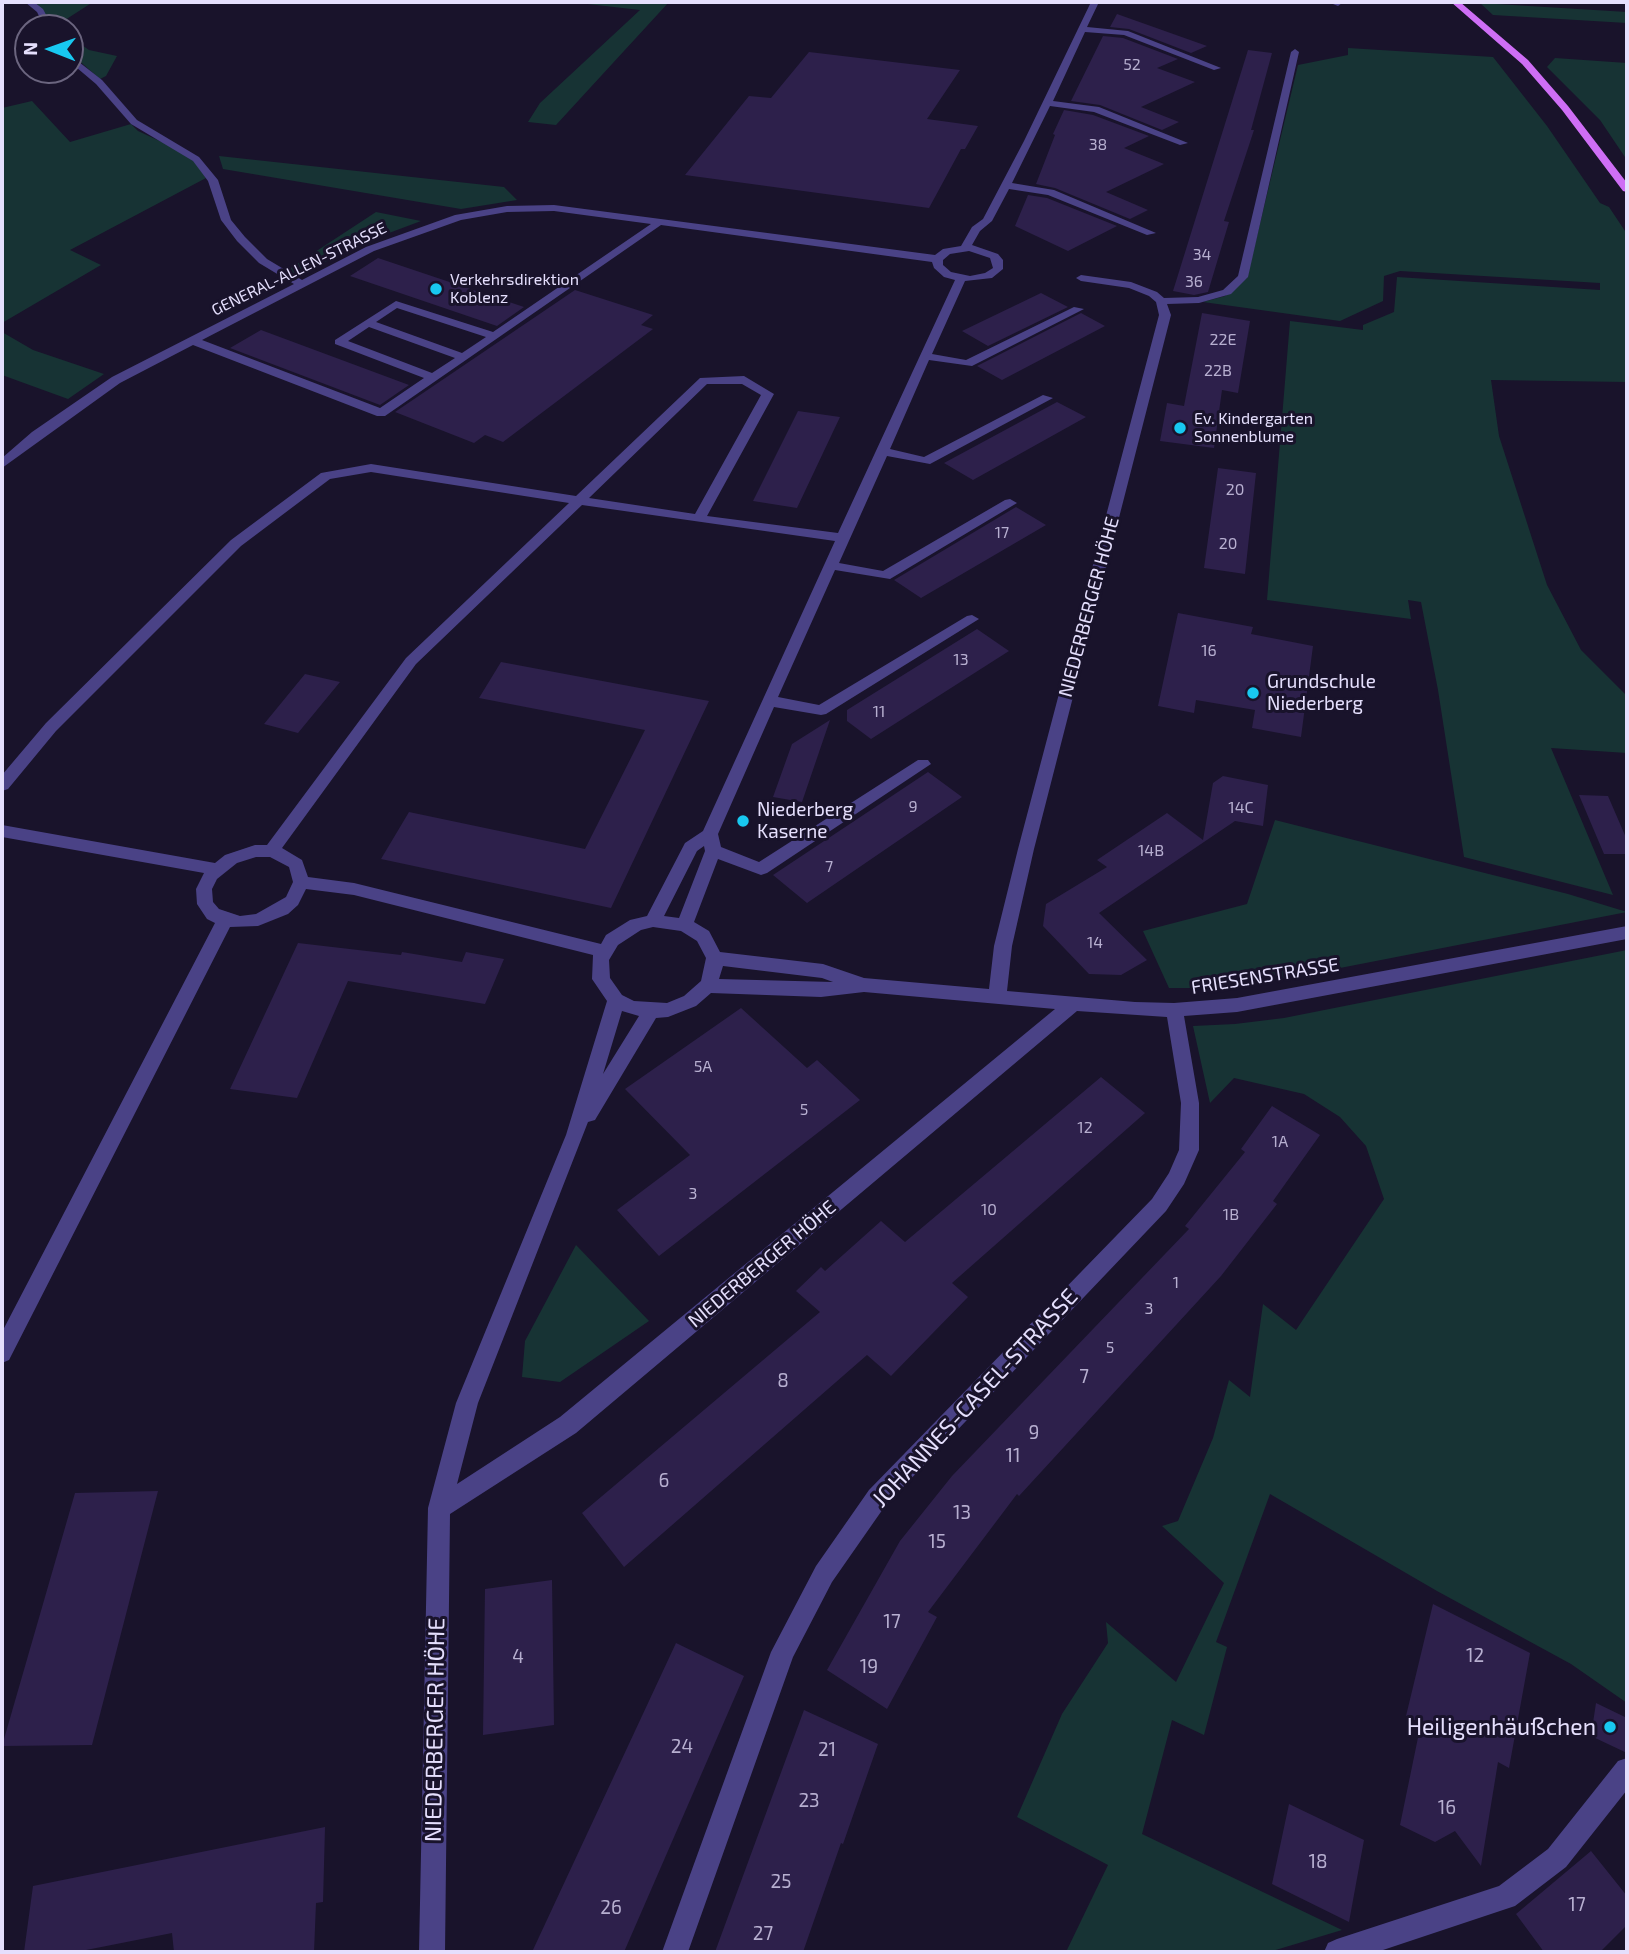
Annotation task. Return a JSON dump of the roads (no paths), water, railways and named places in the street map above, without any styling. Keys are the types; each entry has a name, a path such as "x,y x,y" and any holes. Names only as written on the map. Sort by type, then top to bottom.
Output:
{"main road":[{"path":"1455,2 1525,62 1565,108 1627,189"}],"street":[{"path":"937,259 940,269 961,278 988,276 998,269 998,260 984,244 987,221 1095,2"},
{"path":"1082,29 1125,33 1217,68"},
{"path":"1081,278 1131,285 1153,294 1161,301 1199,300 1227,292 1242,277 1295,52"},
{"path":"84,70 99,82 134,122 184,149 201,163 213,180 226,220 241,239 263,261 302,284"},
{"path":"1047,103 1097,109 1183,143"},
{"path":"1006,185 1050,192 1151,233"},
{"name":"GENERAL-ALLEN-STRASSE","path":"2,464 36,435 116,380 192,340 392,240 434,224 486,212 554,208 937,259 947,251 984,244"},
{"path":"192,340 222,354 382,413 660,221"},
{"path":"965,248 976,229 987,221"},
{"path":"685,925 711,843 770,701 961,278"},
{"name":"NIEDERBERGER HÖHE","path":"997,998 1003,946 1023,861 1164,315 1161,301"},
{"path":"434,378 339,342 396,304 495,336"},
{"path":"925,356 968,364 1078,309"},
{"path":"368,323 464,357"},
{"path":"271,851 411,661 704,381 744,380 768,394 699,519"},
{"path":"882,451 926,461 1047,398"},
{"path":"2,785 51,727 236,543 326,476 371,468 699,519 842,538"},
{"path":"830,565 885,576 1010,503"},
{"path":"770,701 821,710 972,619"},
{"path":"653,921 691,847 711,843 761,869 923,764"},
{"path":"2,831 216,869"},
{"path":"255,851 271,851 286,856 296,864 301,882 292,901 267,917 240,922 225,920 213,914 205,904 204,889 216,869 231,859 255,851"},
{"path":"301,882 354,889 603,951"},
{"path":"2,1353 225,920"},
{"path":"653,921 685,925 703,936 715,958 713,974 707,986 682,1005 651,1011 631,1007 616,1000 601,979 603,951 620,933 636,925 653,921"},
{"name":"FRIESENSTRASSE","path":"707,986 821,990 864,985 997,998 1174,1010 1237,1005 1627,933"},
{"name":"FRIESENSTRASSE","path":"715,958 823,971 864,985"},
{"name":"NIEDERBERGER HÖHE","path":"432,1952 439,1508 467,1403 575,1135 616,1000"},
{"name":"NIEDERBERGER HÖHE","path":"439,1508 568,1425 1073,1004"},
{"name":"JOHANNES-CASEL-STRASSE","path":"675,1952 783,1652 824,1574 877,1498 1159,1205 1177,1178 1189,1150 1190,1103 1181,1036 1174,1010"},
{"name":"NIEDERBERGER HÖHE","path":"575,1135 651,1011"},
{"path":"1337,1952 1506,1897 1557,1858 1627,1770"}],"place":[{"name":"Verkehrsdirektion Koblenz","path":"436,289"},
{"name":"Ev. Kindergarten Sonnenblume","path":"1180,428"},
{"name":"Grundschule Niederberg","path":"1253,693"},
{"name":"Niederberg Kaserne","path":"743,821"},
{"name":"Heiligenhäußchen","path":"1610,1727"}]}
